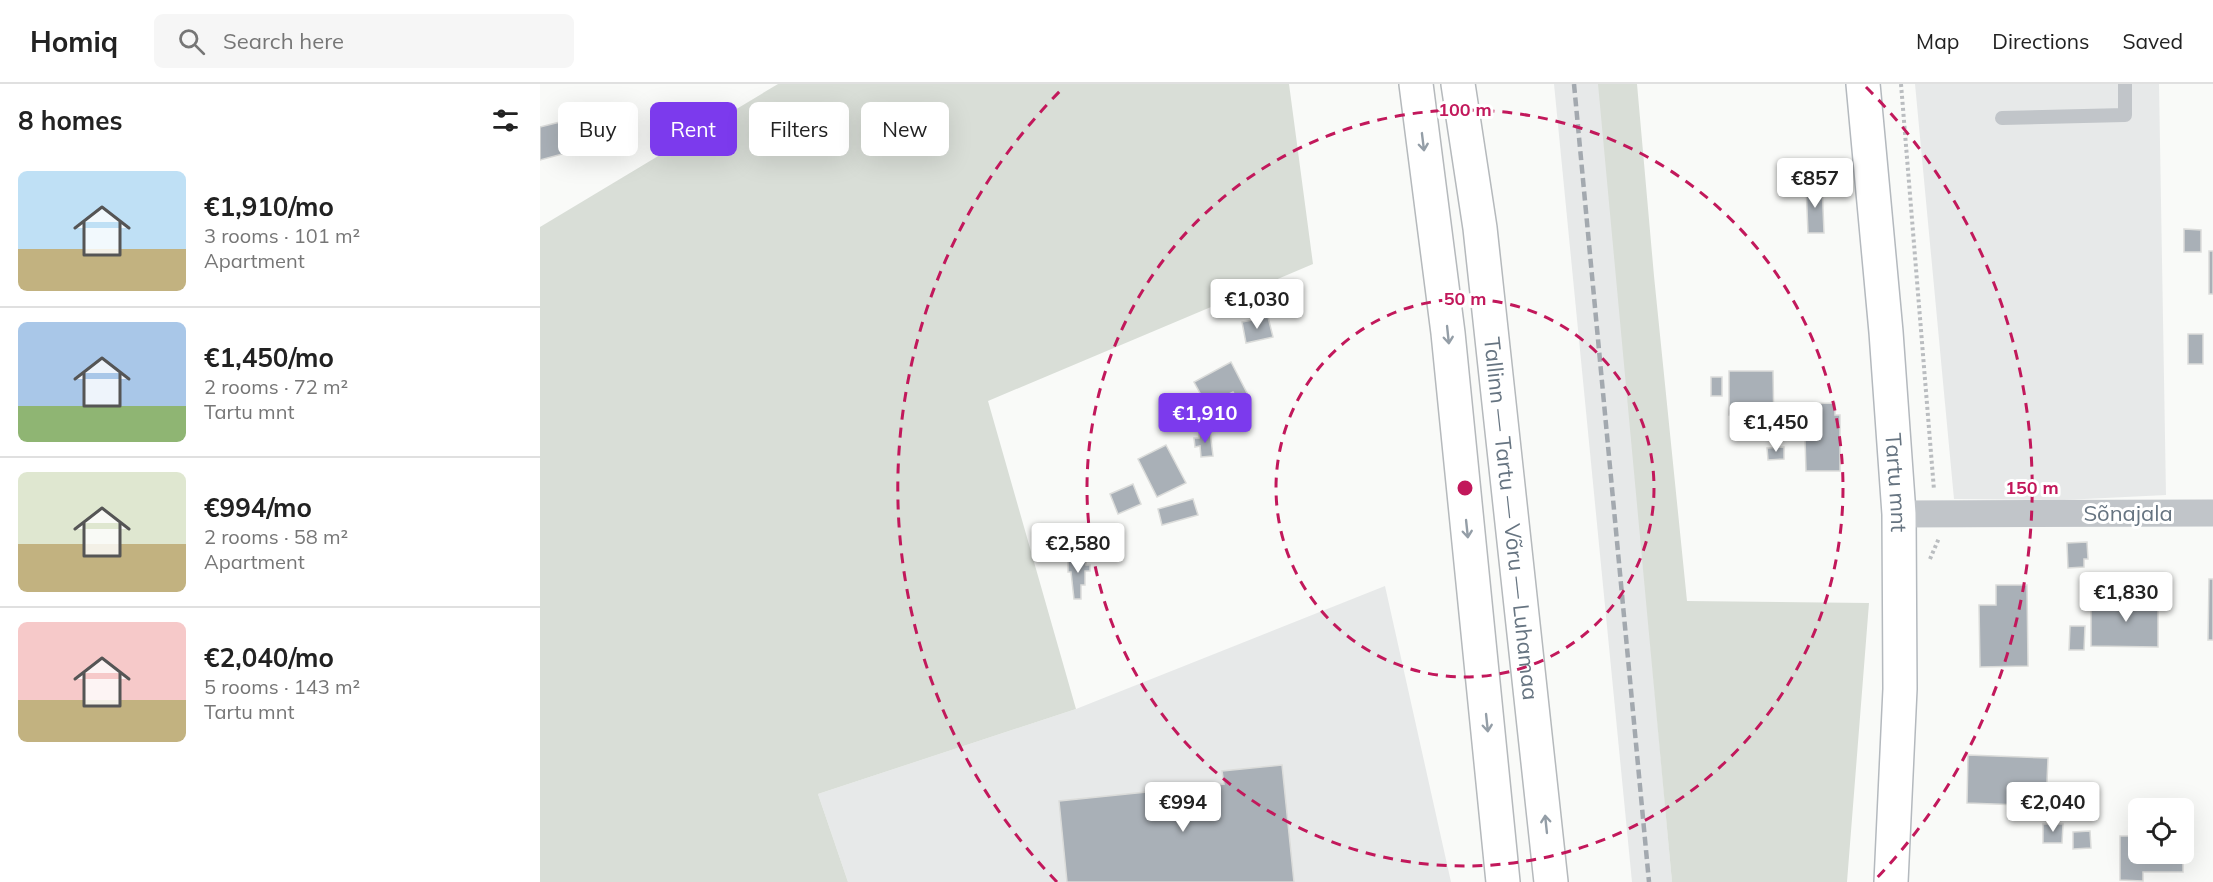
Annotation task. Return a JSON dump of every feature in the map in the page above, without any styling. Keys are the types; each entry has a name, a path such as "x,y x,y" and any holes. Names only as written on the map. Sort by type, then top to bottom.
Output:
{"main road":[{"name":"Tallinn — Tartu — Võru — Luhamaa","path":"1416,84 1448,333 1503,882"},
{"name":"Tallinn — Tartu — Võru — Luhamaa","path":"1458,84 1480,228 1551,882"},
{"name":"Tartu mnt","path":"1863,84 1886,332 1899,514 1900,689 1891,882"}],"street":[{"name":"Sõnajala","path":"1899,514 2213,513"}],"lane":[{"path":"2002,118 2124,115 2125,84"}],"shaded area":[{"path":"778,84 1289,84 1313,264 988,401 1076,709 818,794 848,882 540,882 540,227 658,156 737,156 737,109"},
{"path":"1554,84 1600,84 1672,882 1632,882"},
{"path":"1598,84 1637,84 1687,601 1869,603 1847,882 1672,882"},
{"path":"1915,84 2159,84 2166,495 2064,500 1954,499"},
{"path":"1385,586 1451,882 848,882 818,794 1076,709"}],"building":[{"path":"558,122 558,155 540,160 540,127"},
{"path":"1822,184 1824,233 1808,233 1806,185"},
{"path":"2184,229 2201,230 2201,252 2184,252"},
{"path":"2209,251 2213,251 2213,294 2209,294"},
{"path":"1268,317 1273,337 1246,343 1242,322"},
{"path":"2188,334 2203,334 2203,364 2188,364"},
{"path":"1231,362 1248,395 1238,400 1233,392 1217,400 1221,407 1211,413 1194,382"},
{"path":"1729,371 1773,371 1774,428 1764,428 1764,431 1735,431 1735,415 1729,415"},
{"path":"1711,377 1722,377 1722,396 1711,396"},
{"path":"1835,403 1835,415 1840,415 1840,471 1806,471 1805,439 1796,439 1796,404"},
{"path":"1210,431 1213,456 1201,457 1200,446 1195,447 1194,438 1199,438 1199,432"},
{"path":"1166,445 1186,483 1157,497 1138,459"},
{"path":"1784,447 1784,459 1768,460 1767,448"},
{"path":"1133,484 1141,504 1118,514 1110,494"},
{"path":"1193,499 1198,515 1162,525 1158,509"},
{"path":"2087,542 2088,559 2084,559 2084,567 2068,568 2067,543"},
{"path":"1068,557 1086,557 1086,565 1090,565 1090,571 1085,571 1085,585 1081,585 1081,599 1074,599 1071,572 1068,572"},
{"path":"2209,579 2213,579 2213,640 2208,640"},
{"path":"1996,585 2027,585 2028,666 1980,667 1979,605 1996,605"},
{"path":"2131,596 2158,596 2158,647 2091,646 2091,602 2131,602"},
{"path":"2070,626 2085,626 2084,650 2069,650"},
{"path":"1968,755 2048,758 2046,806 1967,803"},
{"path":"1282,765 1294,882 1067,882 1059,801 1224,784 1222,771"},
{"path":"2071,800 2090,800 2090,818 2071,818"},
{"path":"2043,824 2063,824 2062,843 2043,843"},
{"path":"2090,831 2091,848 2073,849 2073,832"},
{"path":"2120,836 2128,836 2128,864 2183,864 2183,872 2143,872 2143,881 2120,880"}],"railway":[{"path":"1574,84 1649,882"}]}
